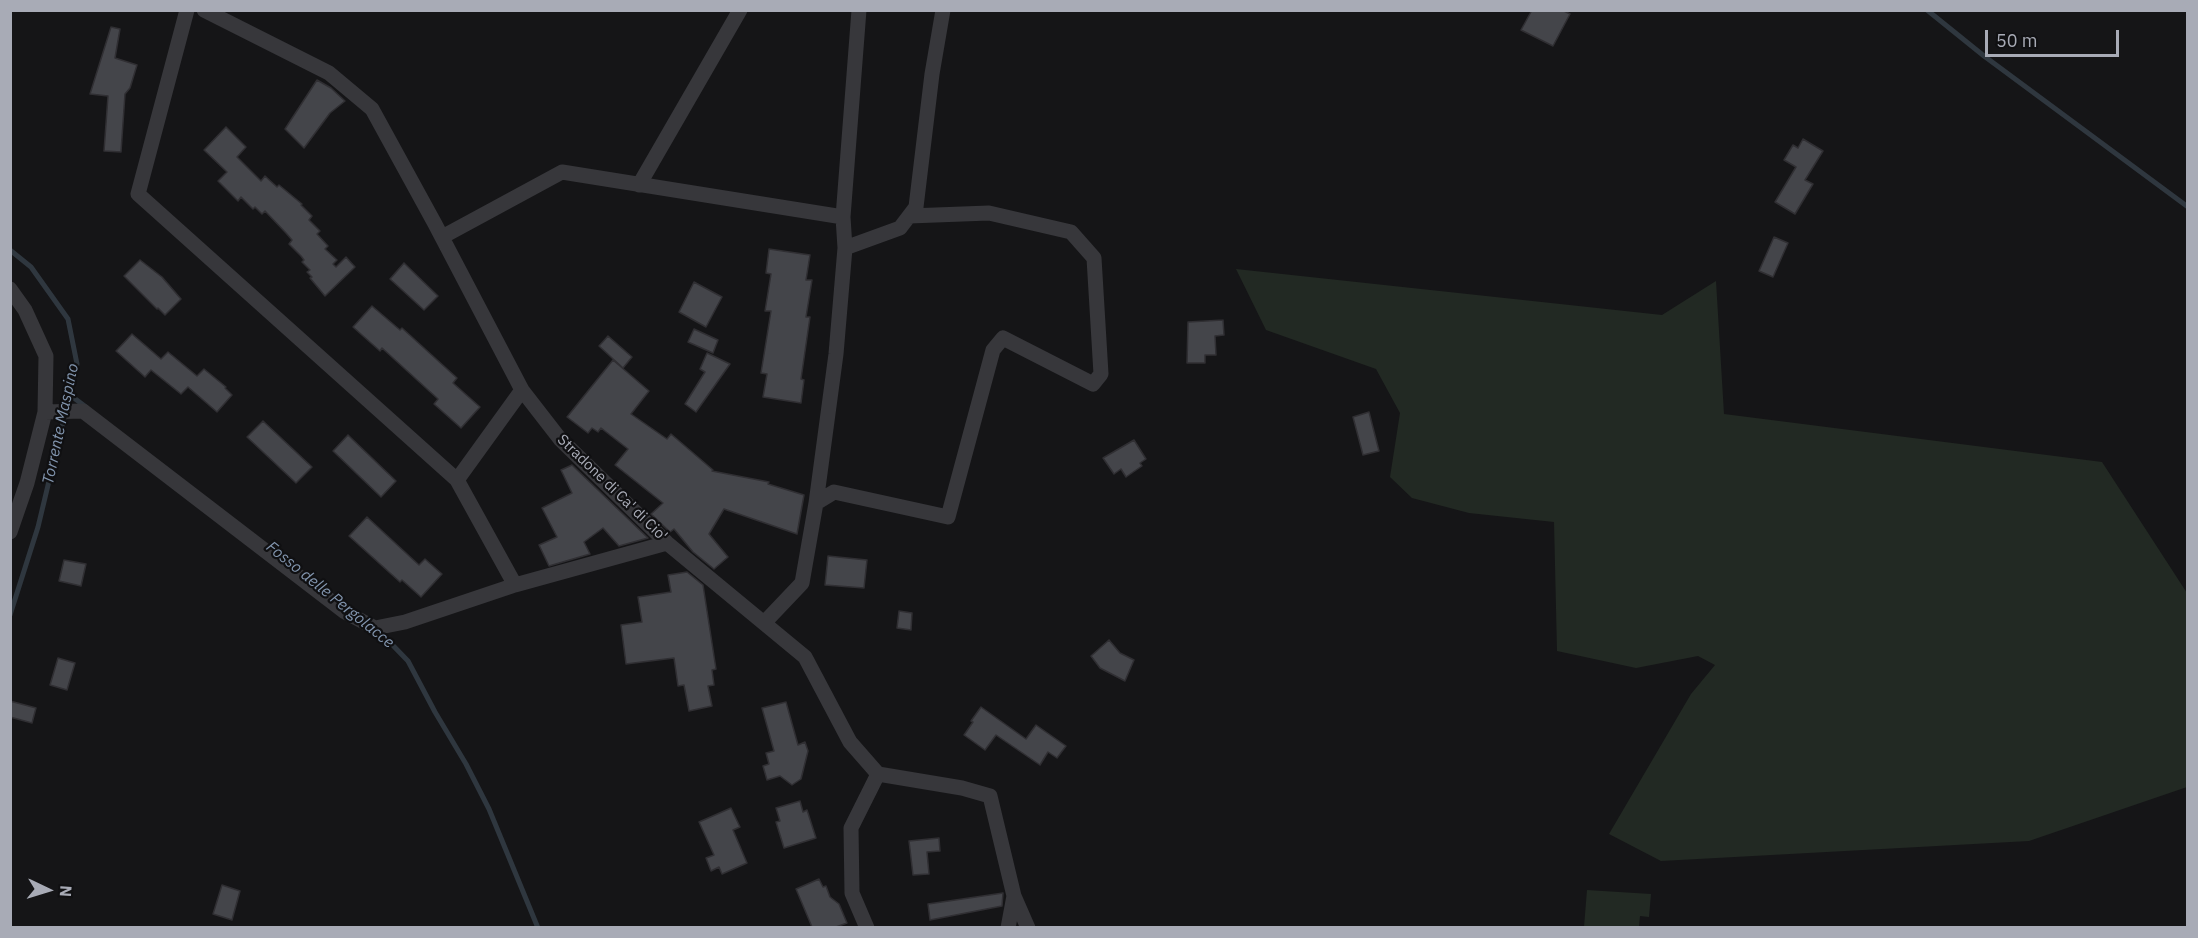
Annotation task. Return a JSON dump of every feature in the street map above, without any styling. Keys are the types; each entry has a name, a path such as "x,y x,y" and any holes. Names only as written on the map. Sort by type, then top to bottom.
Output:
{"street":[{"path":"186,10 138,194 457,480 515,585"},
{"name":"Stradone di Ca' di Cio'","path":"204,10 329,73 372,109 522,390 560,439 667,543 805,657 850,742 878,774"},
{"path":"639,184 740,10"},
{"path":"764,623 802,584 816,503 836,354 845,248 843,217 859,10"},
{"path":"845,248 900,228 916,207 932,74 943,10"},
{"path":"442,237 562,172 843,217"},
{"path":"816,503 834,492 948,517 993,350 1003,338 1093,384 1101,374 1094,258 1071,232 989,213 909,216"},
{"path":"10,289 25,310 46,356 45,411 27,483 10,532"},
{"path":"457,480 522,390"},
{"path":"45,411 83,411 345,612 375,628 405,622 515,585 667,543"},
{"path":"867,927 852,893 850,828 878,774 962,788 990,796 1014,896 1029,927"},
{"path":"1008,927 1014,896"}],"shaded area":[{"path":"1236,269 1662,315 1716,281 1724,414 2102,462 2187,593 2187,787 2029,841 1661,861 1609,834 1691,694 1715,665 1698,656 1636,668 1557,651 1554,522 1469,513 1412,498 1390,477 1400,413 1376,369 1266,330"},
{"path":"1587,890 1651,894 1649,917 1640,916 1639,927 1584,927"}],"building":[{"path":"1532,10 1562,10 1570,14 1553,46 1521,30"},
{"path":"111,27 120,29 115,58 137,65 130,88 125,94 121,152 104,151 108,96 90,94"},
{"path":"317,80 331,88 345,101 330,113 304,148 285,129"},
{"path":"226,127 246,147 237,157 261,181 265,176 277,187 279,185 302,204 312,216 309,220 320,231 317,234 328,246 325,249 337,260 333,264 336,267 346,257 355,267 325,296 310,278 312,277 307,272 310,270 289,244 292,240 286,233 265,211 262,214 255,207 253,209 241,197 238,201 218,181 227,172 204,150"},
{"path":"1803,139 1823,151 1805,180 1813,184 1795,214 1775,202 1796,167 1784,160 1793,145 1798,148"},
{"path":"1774,237 1788,243 1773,277 1759,271"},
{"path":"769,249 810,255 806,280 812,280 806,317 810,317 801,379 804,380 801,403 763,397 767,374 761,373 771,311 765,311 771,274 766,273"},
{"path":"140,260 162,277 181,299 165,315 124,276"},
{"path":"404,263 438,296 424,310 390,279"},
{"path":"694,282 722,297 706,327 679,312"},
{"path":"372,306 400,330 402,328 457,378 453,383 480,407 461,428 434,404 438,399 382,348 380,351 353,327"},
{"path":"1223,320 1224,335 1215,336 1216,355 1205,355 1205,363 1187,363 1188,322"},
{"path":"694,329 718,340 713,353 688,342"},
{"path":"132,334 161,359 168,352 197,376 204,369 232,395 217,412 188,387 181,394 151,370 145,377 116,351"},
{"path":"608,336 632,357 623,368 599,346"},
{"path":"707,353 730,364 696,412 685,404 705,372 700,369"},
{"path":"613,360 649,391 631,414 667,439 671,434 712,471 769,482 768,484 804,495 797,534 724,509 709,534 728,557 714,569 693,552 674,529 670,532 651,514 663,503 615,465 628,449 601,428 598,432 592,428 588,433 567,417"},
{"path":"1369,412 1379,451 1363,455 1353,417"},
{"path":"263,421 312,467 296,483 247,437"},
{"path":"348,435 396,481 381,497 333,451"},
{"path":"1134,440 1146,459 1140,463 1142,466 1126,477 1121,469 1114,474 1103,458"},
{"path":"572,465 648,538 619,546 603,528 584,542 590,554 549,566 539,545 557,537 542,508 572,493 561,470"},
{"path":"367,517 419,565 425,559 442,574 421,597 402,580 400,582 349,536"},
{"path":"828,556 867,560 864,588 825,585"},
{"path":"64,560 86,564 81,586 59,581"},
{"path":"687,572 703,585 716,669 712,670 714,685 708,686 712,706 689,711 684,685 678,686 674,658 626,664 621,625 642,622 638,597 671,592 668,575"},
{"path":"899,611 912,613 911,630 897,628"},
{"path":"1109,640 1120,653 1134,660 1125,681 1100,668 1091,656"},
{"path":"58,658 75,663 67,690 50,685"},
{"path":"10,701 36,708 32,723 10,717"},
{"path":"786,702 798,745 805,742 808,751 801,779 792,785 780,776 767,780 763,766 769,764 766,753 774,751 762,708"},
{"path":"981,707 1026,739 1036,725 1066,746 1057,758 1048,752 1040,765 996,735 985,750 964,735"},
{"path":"800,801 803,812 807,810 816,838 784,848 776,822 780,821 776,808"},
{"path":"731,808 740,827 733,830 747,863 722,874 719,867 711,871 706,858 714,855 699,822"},
{"path":"939,838 940,851 927,852 929,874 913,875 909,841"},
{"path":"819,879 823,887 826,886 830,897 839,904 847,923 836,927 812,927 796,889"},
{"path":"222,885 240,891 232,920 213,914"},
{"path":"1003,893 1002,906 930,920 928,904"}],"waterway":[{"path":"1927,10 1984,56 2188,207"},
{"name":"Torrente Maspino","path":"10,250 31,267 68,319 77,364 38,527 10,615"},
{"name":"Fosso delle Pergolacce","path":"70,395 86,407"},
{"name":"Fosso delle Pergolacce","path":"379,631 408,661 466,764 489,809 538,928"}]}
